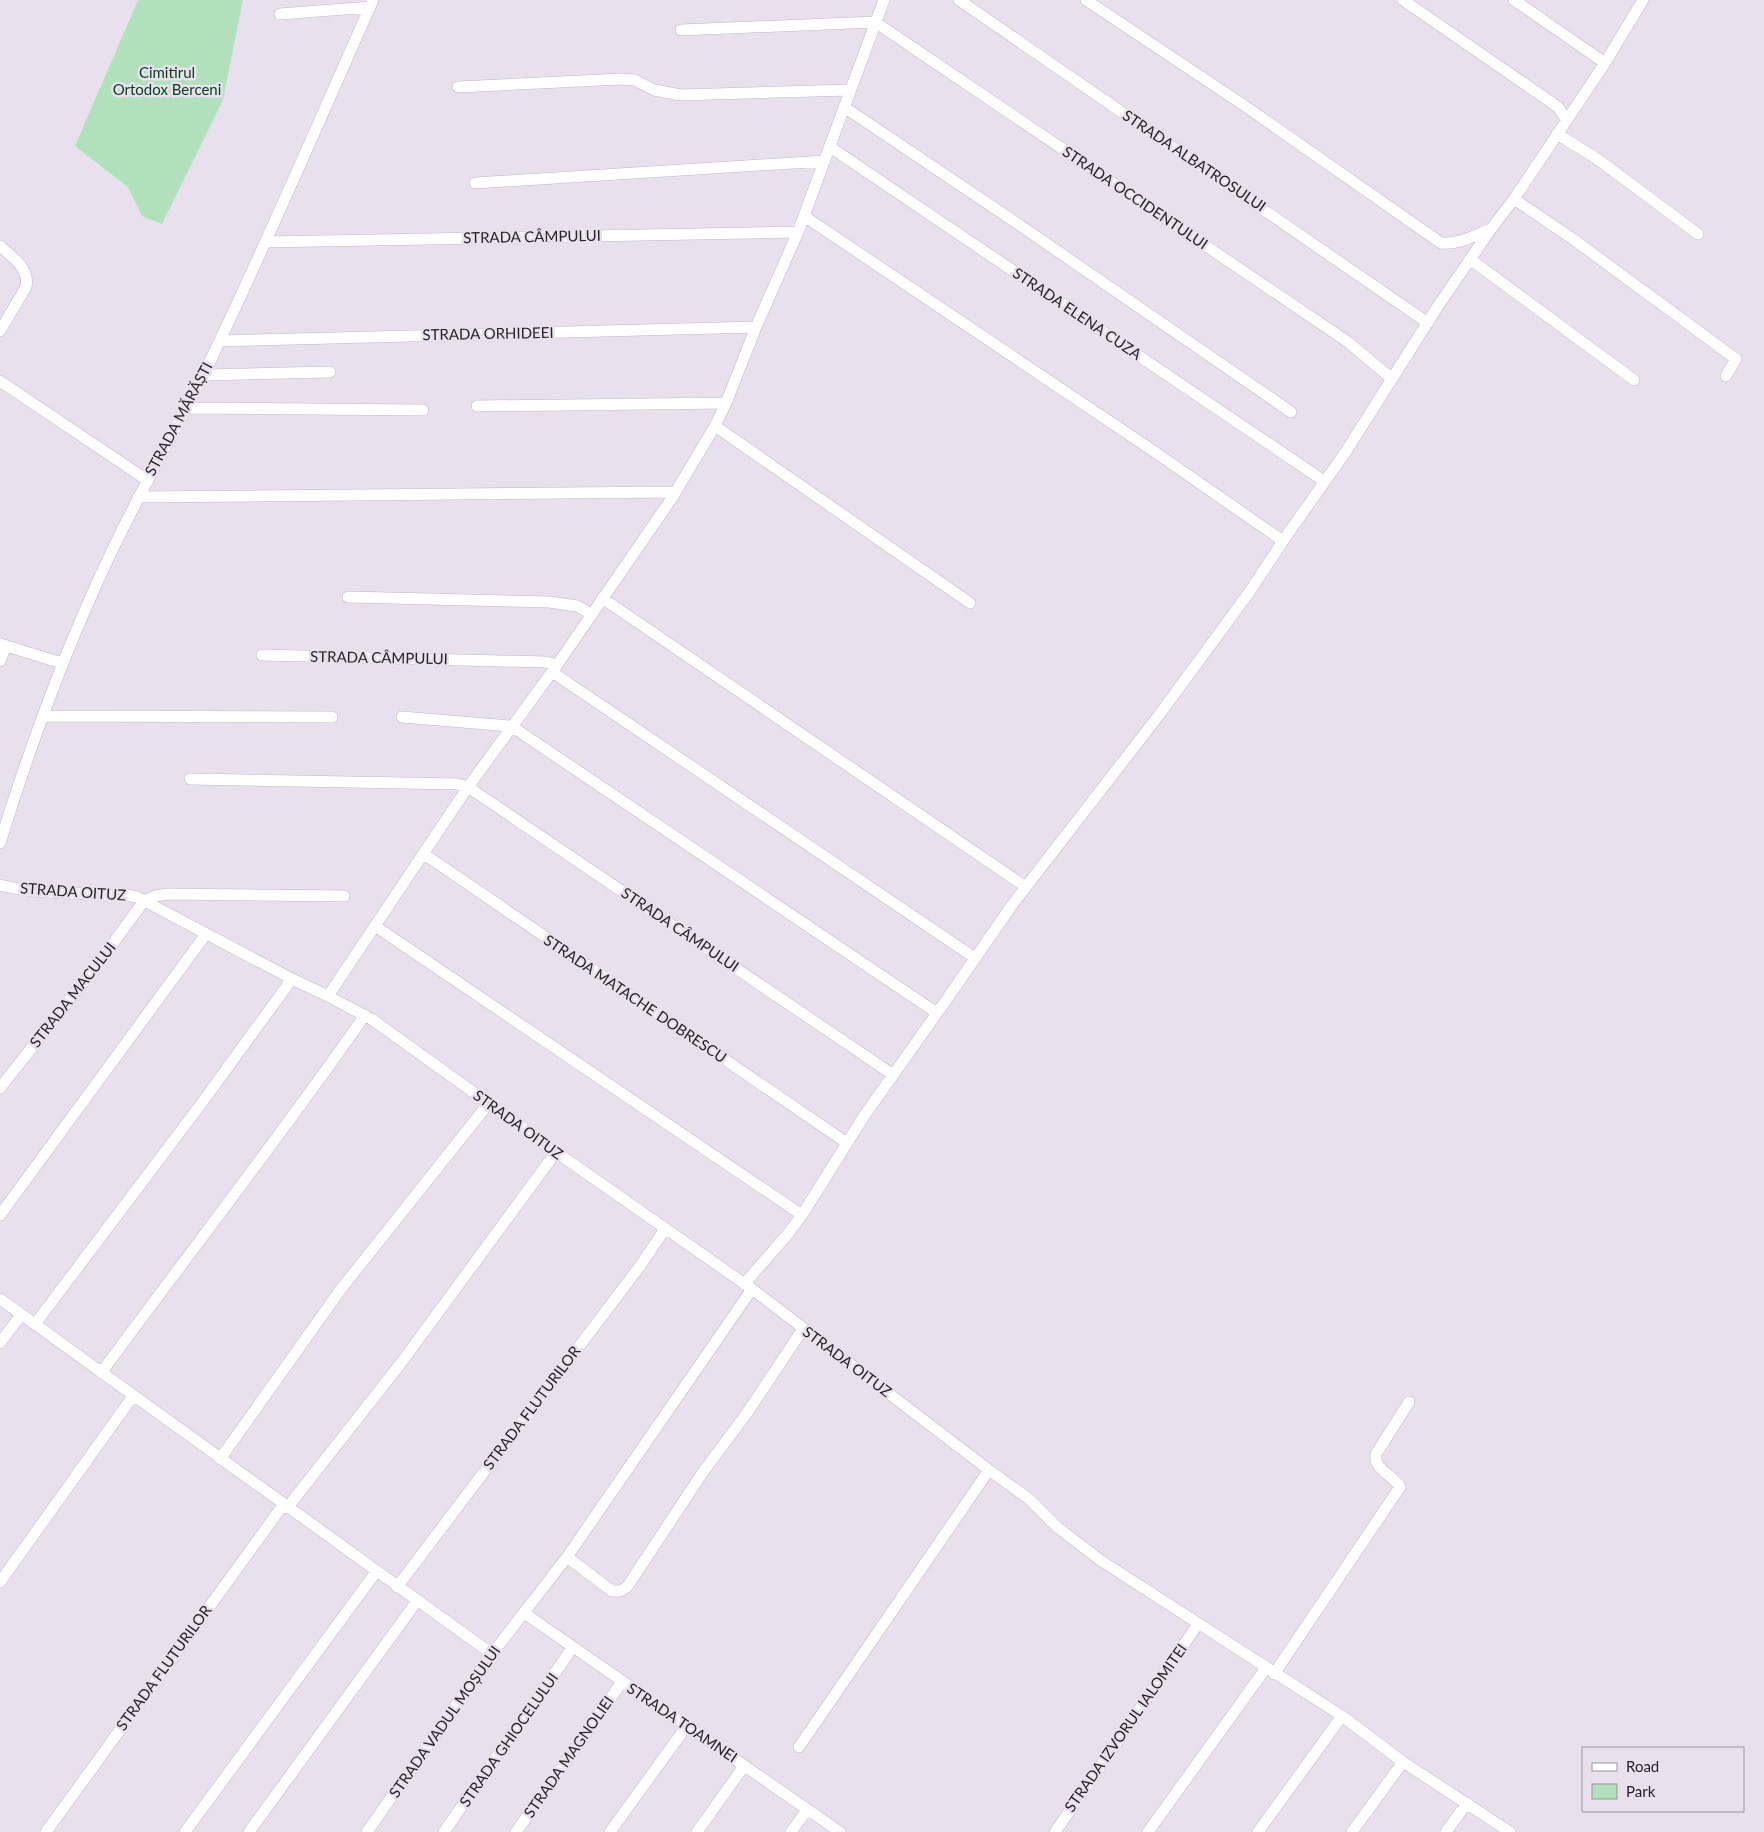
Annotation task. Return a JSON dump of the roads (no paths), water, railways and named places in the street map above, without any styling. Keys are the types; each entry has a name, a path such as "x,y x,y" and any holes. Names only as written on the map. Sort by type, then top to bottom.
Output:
{"street":[{"path":"328,996 468,787 554,669 675,492 715,426 798,232 884,0"},
{"name":"STRADA ALBATROSULUI","path":"959,0 1428,323"},
{"path":"1086,0 1245,106 1441,243 1450,244 1458,242 1491,229"},
{"path":"1403,0 1558,107 1566,119"},
{"path":"1514,0 1605,63"},
{"name":"STRADA VADUL MOȘULUI","path":"367,1832 492,1654 567,1557 748,1286 802,1215 892,1074 1026,887 1159,715 1248,594 1372,412 1470,259 1514,199 1605,63 1643,0"},
{"path":"280,14 372,3"},
{"name":"STRADA MĂRĂȘTI","path":"0,843 62,663 138,497 220,341 372,3"},
{"path":"682,30 875,22"},
{"name":"STRADA OCCIDENTULUI","path":"875,22 1348,342 1392,378"},
{"path":"458,86 622,79 635,80 654,90 680,95 850,90"},
{"path":"844,108 1070,259 1291,412"},
{"path":"1557,134 1596,158 1698,234"},
{"name":"STRADA ELENA CUZA","path":"830,147 1324,481"},
{"path":"474,183 825,161"},
{"path":"1514,199 1573,239 1736,359 1726,376"},
{"path":"804,216 1152,450 1283,541"},
{"name":"STRADA CÂMPULUI","path":"266,242 798,232"},
{"path":"0,246 23,268 27,282 26,287 0,331"},
{"path":"1470,259 1634,380"},
{"name":"STRADA ORHIDEEI","path":"220,341 756,327"},
{"path":"203,375 330,372"},
{"path":"0,381 147,480"},
{"path":"477,406 726,403"},
{"path":"186,408 423,410"},
{"path":"715,426 970,603"},
{"path":"138,497 675,492"},
{"path":"348,596 549,602 577,606 591,614"},
{"path":"602,598 1026,887"},
{"path":"0,661 3,645 62,663"},
{"name":"STRADA CÂMPULUI","path":"262,655 545,662 554,669"},
{"path":"554,669 975,958"},
{"path":"43,716 332,717"},
{"path":"402,716 511,726 937,1013"},
{"path":"190,778 457,784 468,787"},
{"name":"STRADA CÂMPULUI","path":"468,787 892,1074"},
{"name":"STRADA MATACHE DOBRESCU","path":"424,854 847,1143"},
{"name":"STRADA OITUZ","path":"0,885 42,892 126,895 144,901 292,980 328,996 365,1016 748,1286 1029,1499 1058,1527 1100,1560 1342,1716 1403,1762 1510,1832"},
{"path":"144,901 155,896 168,894 344,896"},
{"name":"STRADA MACULUI","path":"0,1088 97,965 144,901"},
{"path":"375,926 802,1215"},
{"path":"0,1215 206,934"},
{"path":"35,1324 292,980"},
{"path":"101,1373 306,1100 365,1016"},
{"path":"220,1459 341,1289 489,1104"},
{"name":"STRADA FLUTURILOR","path":"46,1832 285,1506 401,1363 556,1152"},
{"name":"STRADA FLUTURILOR","path":"397,1587 628,1282 665,1229"},
{"path":"0,1299 492,1654"},
{"path":"0,1344 21,1315"},
{"path":"567,1557 612,1591 620,1591 627,1587 703,1472 747,1413 804,1329"},
{"path":"0,1582 133,1396"},
{"path":"1148,1832 1270,1671 1400,1487 1397,1482 1376,1464 1375,1460 1376,1454 1410,1402"},
{"path":"799,1747 989,1470"},
{"path":"185,1832 376,1572"},
{"path":"249,1832 417,1601"},
{"name":"STRADA TOAMNEI","path":"524,1613 840,1832"},
{"name":"STRADA IZVORUL IALOMITEI","path":"1055,1832 1198,1624"},
{"name":"STRADA GHIOCELULUI","path":"444,1832 573,1647"},
{"name":"STRADA MAGNOLIEI","path":"516,1832 622,1682"},
{"path":"1258,1832 1342,1716"},
{"path":"610,1832 686,1727"},
{"path":"1352,1832 1403,1762"},
{"path":"697,1832 744,1766"},
{"path":"1446,1832 1467,1803"},
{"path":"791,1832 807,1810"}],"park label":[{"name":"Cimitirul Ortodox Berceni","path":"167,82"}]}
